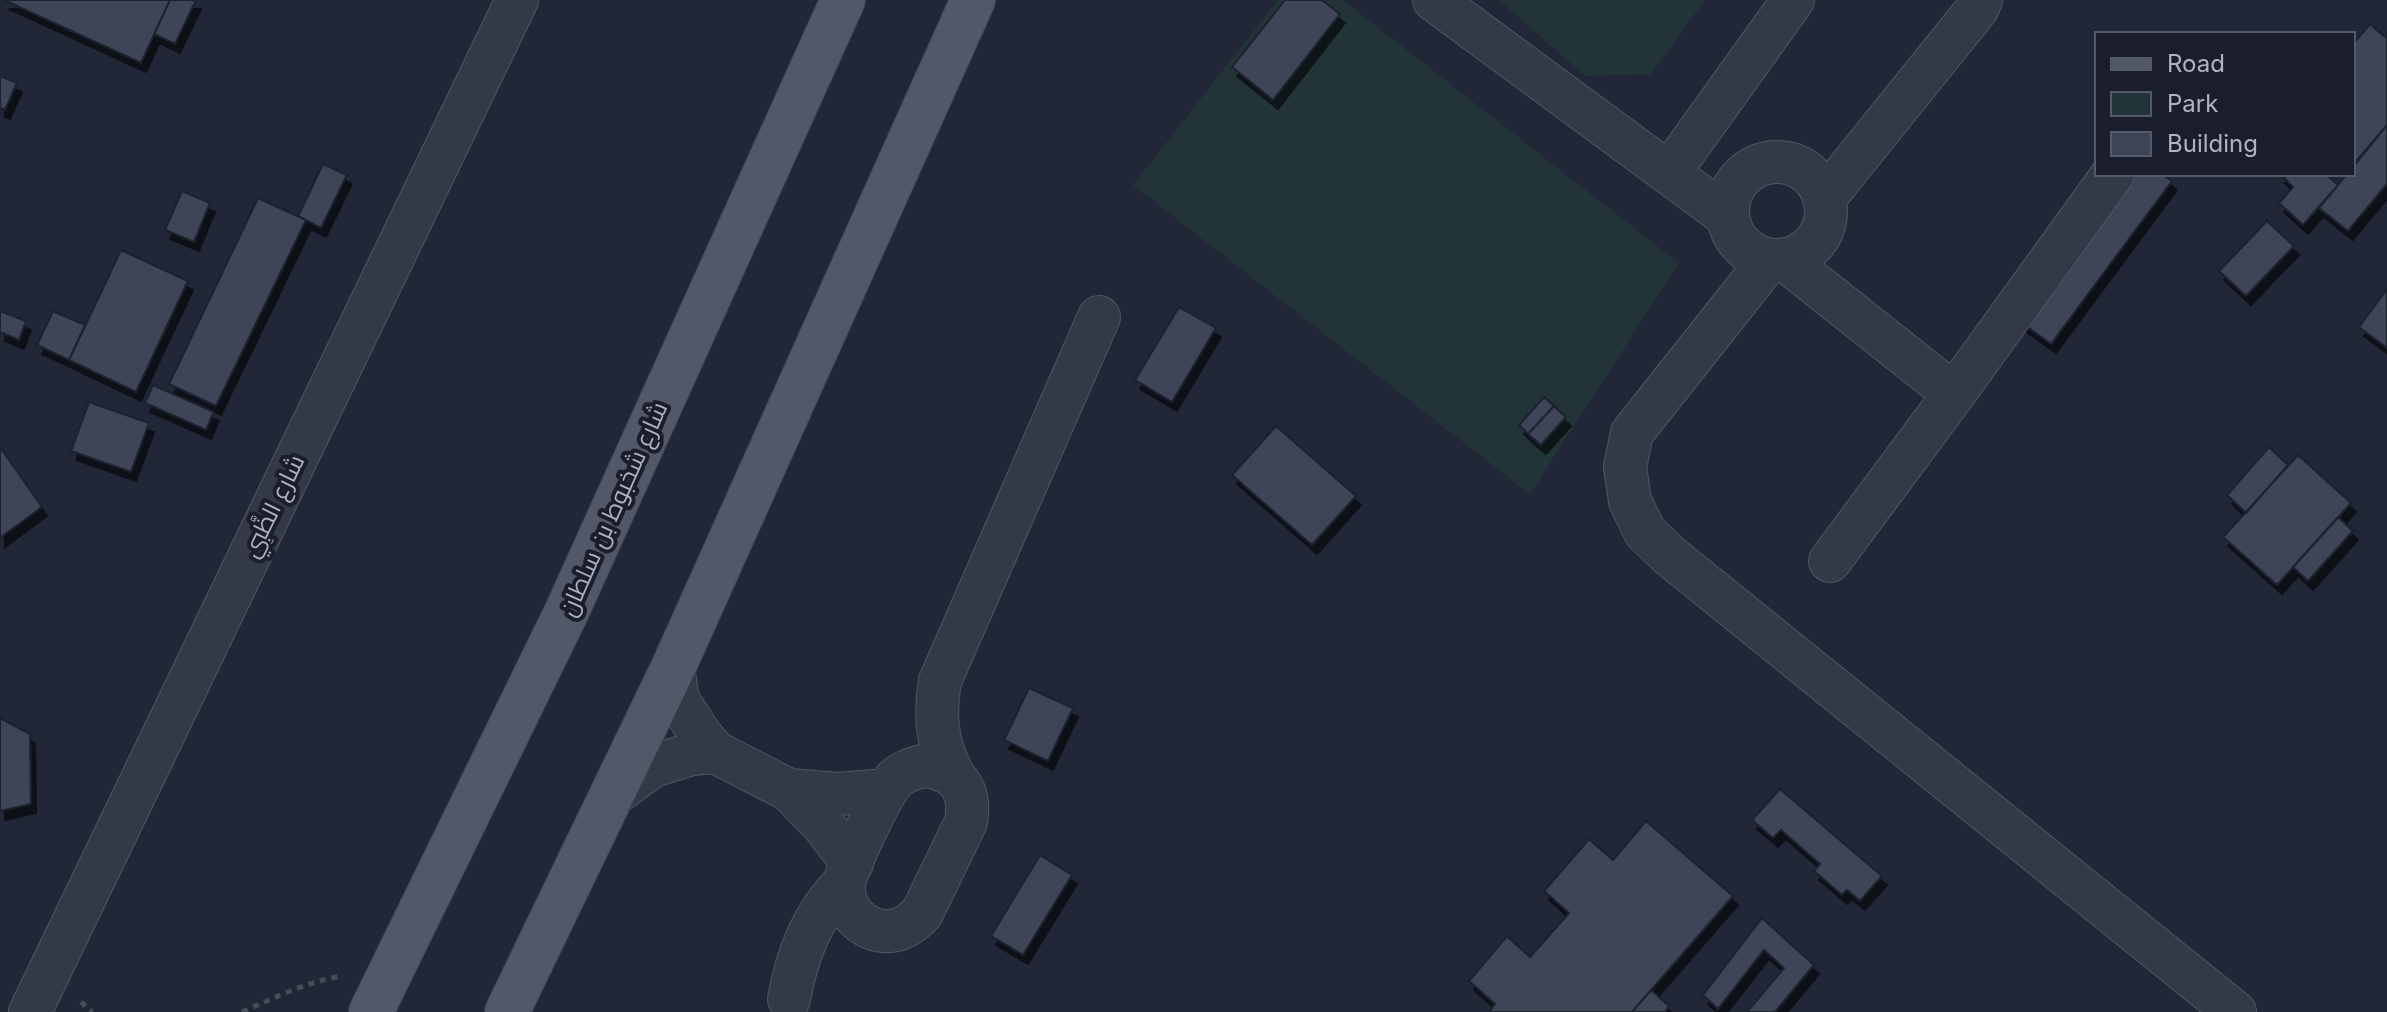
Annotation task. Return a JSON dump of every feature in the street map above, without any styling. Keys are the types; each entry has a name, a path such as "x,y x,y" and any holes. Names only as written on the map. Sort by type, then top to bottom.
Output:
{"main road":[{"name":"شارع شخبوط بن سلطان","path":"371,1012 567,611 843,0"},
{"path":"507,1012 673,668 973,0"}],"street":[{"name":"شارع الظَّبِي","path":"30,1012 517,0"},
{"path":"1434,0 1727,216"},
{"path":"1669,173 1793,0"},
{"path":"1824,199 1977,9 1981,0"},
{"path":"1954,394 1777,260 1754,255 1741,245 1731,232 1727,216 1729,200 1735,185 1760,164 1792,164 1807,172 1818,184 1824,199 1826,215 1823,231 1814,244 1801,254 1777,260 1632,433 1625,467 1630,501 1645,532 1670,556 2235,1012"},
{"path":"1830,561 2112,176"},
{"path":"673,668 678,700 715,752 789,790 823,825 848,873 845,898 860,923 873,930 887,932 912,923 922,913 966,822 969,808 966,795 943,755 937,731 936,706 940,681 1099,317"},
{"path":"786,1006 801,950 822,909 848,873 897,780 905,739 920,698 950,657"},
{"path":"613,795 653,766 692,754 715,752"},
{"path":"789,790 838,794 897,780 922,766 936,767 954,777"},
{"path":"786,1006 799,978 812,960 851,935 873,930"}],"path":[{"path":"242,1012 316,981 390,973"}],"green space":[{"path":"1278,0 1343,0 1679,263 1530,494 1133,185"},
{"path":"1499,0 1705,0 1651,74 1585,76"}],"building":[{"path":"4,0 170,0 141,63"},
{"path":"170,0 196,0 175,44 154,34"},
{"path":"1285,0 1322,0 1340,14 1273,100 1232,67"},
{"path":"2370,24 2385,37 2387,35 2387,125 2355,163 2355,42"},
{"path":"0,76 17,83 5,110 0,108"},
{"path":"2387,125 2387,184 2348,231 2319,208 2345,176 2355,176 2355,165"},
{"path":"323,164 347,175 321,228 298,216"},
{"path":"2127,176 2165,176 2172,181 2051,344 2019,321"},
{"path":"2282,176 2328,176 2338,185 2303,225 2279,203 2293,187"},
{"path":"182,191 210,203 194,242 165,230"},
{"path":"258,198 306,220 216,406 169,384"},
{"path":"2267,221 2294,246 2246,296 2219,271"},
{"path":"121,250 188,281 136,392 69,360"},
{"path":"2387,289 2387,348 2359,327"},
{"path":"1179,307 1216,328 1172,402 1135,380"},
{"path":"0,311 26,321 19,340 0,332"},
{"path":"53,311 85,325 69,360 37,345"},
{"path":"153,385 214,412 206,430 145,403"},
{"path":"1544,397 1554,406 1528,434 1519,425"},
{"path":"89,402 149,423 131,472 71,451"},
{"path":"1554,406 1566,417 1541,445 1528,434"},
{"path":"1276,426 1356,496 1312,545 1232,475"},
{"path":"0,447 42,507 0,538"},
{"path":"2269,447 2288,465 2246,513 2227,495"},
{"path":"2298,455 2351,503 2277,585 2223,537"},
{"path":"2338,517 2353,531 2308,581 2293,567"},
{"path":"1029,688 1073,708 1048,761 1004,740"},
{"path":"0,718 30,734 31,804 0,811"},
{"path":"1780,789 1882,876 1860,901 1847,890 1842,895 1814,871 1820,864 1781,830 1773,838 1752,820"},
{"path":"1646,821 1733,896 1632,1012 1489,1012 1495,1004 1469,981 1507,936 1530,957 1569,913 1544,891 1589,839 1613,860"},
{"path":"1040,855 1072,875 1023,955 991,936"},
{"path":"1762,918 1814,965 1775,1012 1747,1012 1784,968 1764,950 1718,1009 1703,995"},
{"path":"1651,990 1669,1006 1665,1012 1632,1012"}]}
